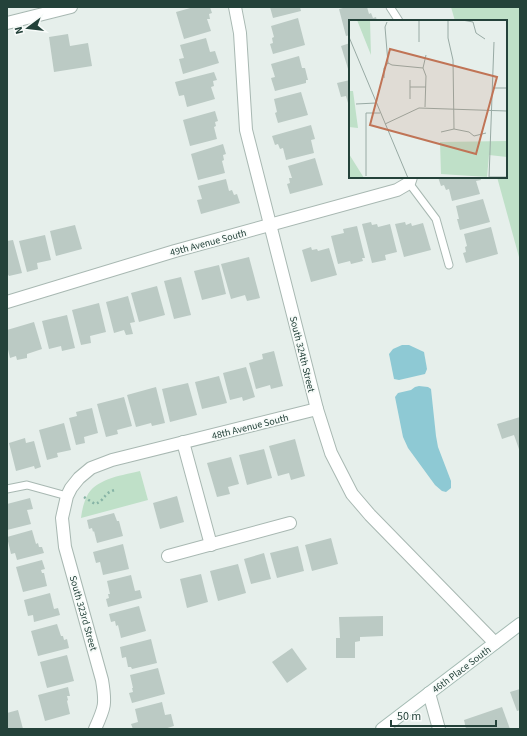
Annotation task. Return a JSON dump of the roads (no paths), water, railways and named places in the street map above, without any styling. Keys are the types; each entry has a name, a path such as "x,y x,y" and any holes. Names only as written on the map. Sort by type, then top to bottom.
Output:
{"street":[{"path":"7,23 71,7"},
{"name":"South 324th Street","path":"235,7 240,33 246,130 317,409 331,453 352,494 370,515 495,643"},
{"name":"49th Avenue South","path":"7,302 175,251 397,190 410,180"},
{"name":"48th Avenue South","path":"67,496 79,478 91,468 112,460 317,409"},
{"path":"183,442 211,545"},
{"name":"South 323rd Street","path":"67,496 62,518 65,547 102,680 105,699 103,711 95,729"},
{"path":"168,556 290,523"},
{"name":"46th Place South","path":"382,729 520,624"},
{"path":"429,693 439,729"}],"lane":[{"path":"390,7 398,20"},
{"path":"410,180 436,219 449,265"},
{"path":"7,489 27,484 67,496"}],"water":[{"path":"402,345 409,345 424,352 427,369 425,374 399,380 394,379 389,354 393,349"},
{"path":"419,386 428,387 431,389 438,447 451,481 451,488 446,492 442,491 435,485 408,448 403,437 395,397 398,393 411,390"}]}
